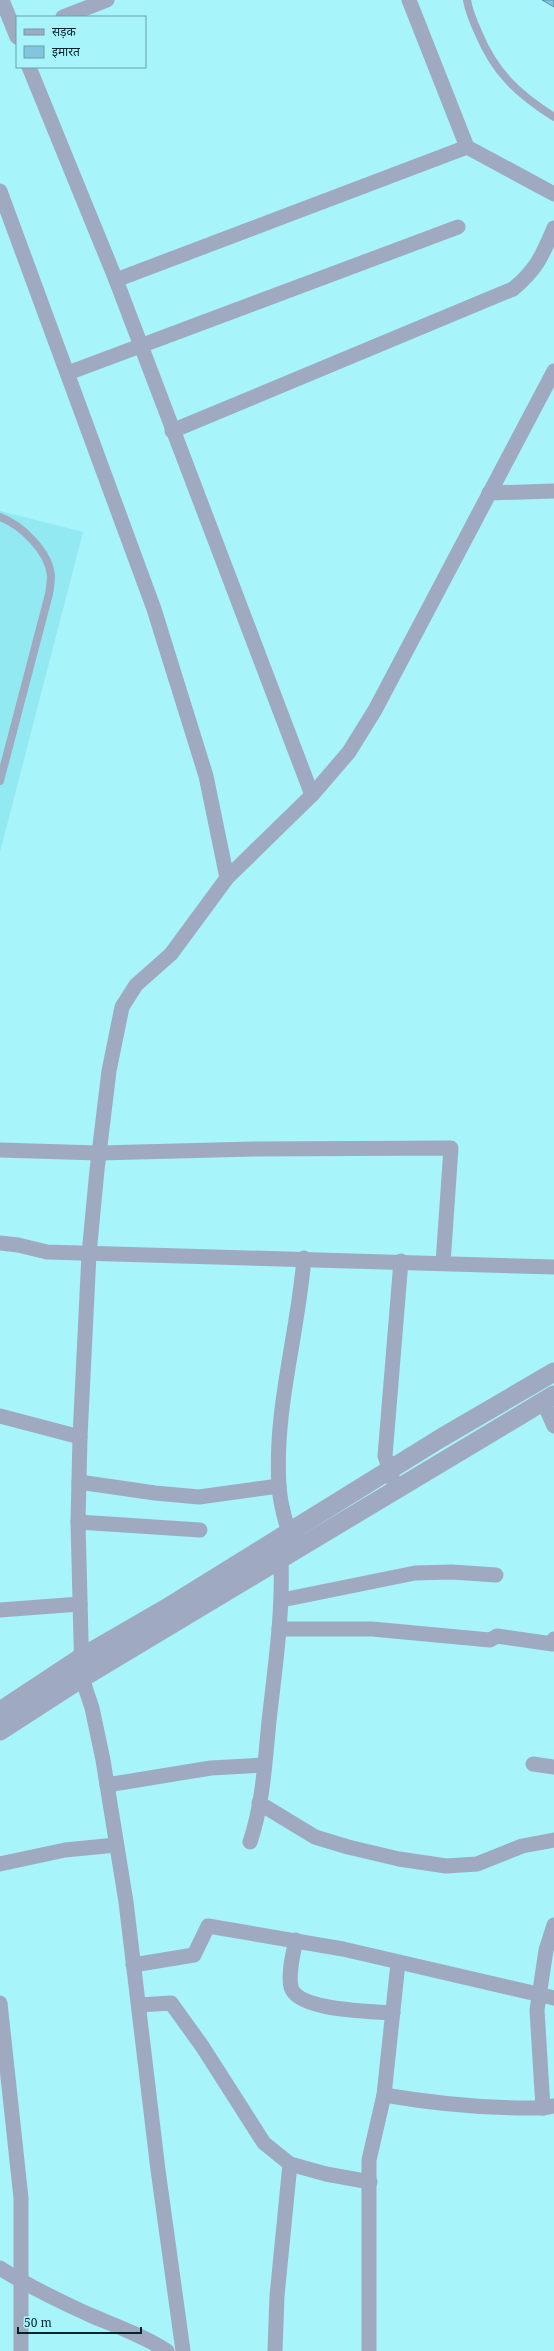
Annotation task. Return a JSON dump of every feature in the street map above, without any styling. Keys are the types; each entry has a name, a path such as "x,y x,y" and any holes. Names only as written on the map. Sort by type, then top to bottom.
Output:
{"street":[{"path":"66,16 107,0"},
{"path":"409,0 467,147 554,194"},
{"path":"2,3 16,34"},
{"path":"29,68 116,280 312,795"},
{"path":"116,280 467,147"},
{"path":"0,192 68,373 159,624 206,776 227,878"},
{"path":"68,373 458,227"},
{"path":"172,430 513,289 528,277 538,264 554,228"},
{"path":"184,2351 158,2170 133,1965 116,1845 107,1786 92,1708 82,1678 78,1522 80,1437 89,1254 109,1071 122,1007 136,985 171,954 227,878 312,795 349,752 375,710 554,371"},
{"path":"489,493 554,491"},
{"path":"0,1150 99,1153 254,1149 451,1148 443,1263"},
{"path":"0,1243 18,1244 47,1252 89,1254 304,1258 554,1267"},
{"path":"250,1842 255,1826 264,1766 288,1548 279,1486 283,1402 301,1296 304,1258"},
{"path":"396,1489 385,1456 401,1261"},
{"path":"0,1731 288,1548 390,1470 554,1372"},
{"path":"0,1711 82,1657 396,1489 548,1398 554,1426"},
{"path":"0,1416 80,1437"},
{"path":"79,1482 156,1493 199,1497 279,1486"},
{"path":"78,1522 200,1530"},
{"path":"282,1600 415,1574 452,1572 496,1575"},
{"path":"0,1610 80,1604"},
{"path":"279,1629 372,1629 490,1640 497,1636 554,1643"},
{"path":"533,1764 554,1767"},
{"path":"107,1786 211,1768 264,1766"},
{"path":"259,1803 315,1837 348,1847 399,1859 446,1866 477,1864 522,1846 554,1840"},
{"path":"0,1864 65,1850 116,1845"},
{"path":"384,2095 434,2103 497,2109 549,2107 537,2010 547,1996 546,1950 554,1925"},
{"path":"133,1965 194,1955 208,1926 343,1949 398,1963 547,1996"},
{"path":"296,1940 291,1971 291,1988 298,1996 307,2002 322,2006 393,2013"},
{"path":"369,2351 369,2160 384,2095 398,1963"},
{"path":"0,2003 21,2198 21,2351"},
{"path":"138,2005 171,2003 202,2046 264,2143 290,2164 326,2174 370,2182"},
{"path":"275,2351 277,2296 290,2164"},
{"path":"0,2268 21,2282 88,2314 147,2338 167,2351"}],"lane":[{"path":"467,0 468,10 485,49 501,74 524,98 554,117"},
{"path":"0,517 9,520 29,537 46,559 51,575 49,594 0,781"}],"shaded area":[{"path":"0,511 83,532 0,852"}],"building":[{"path":"542,0 554,0 554,7"}]}
